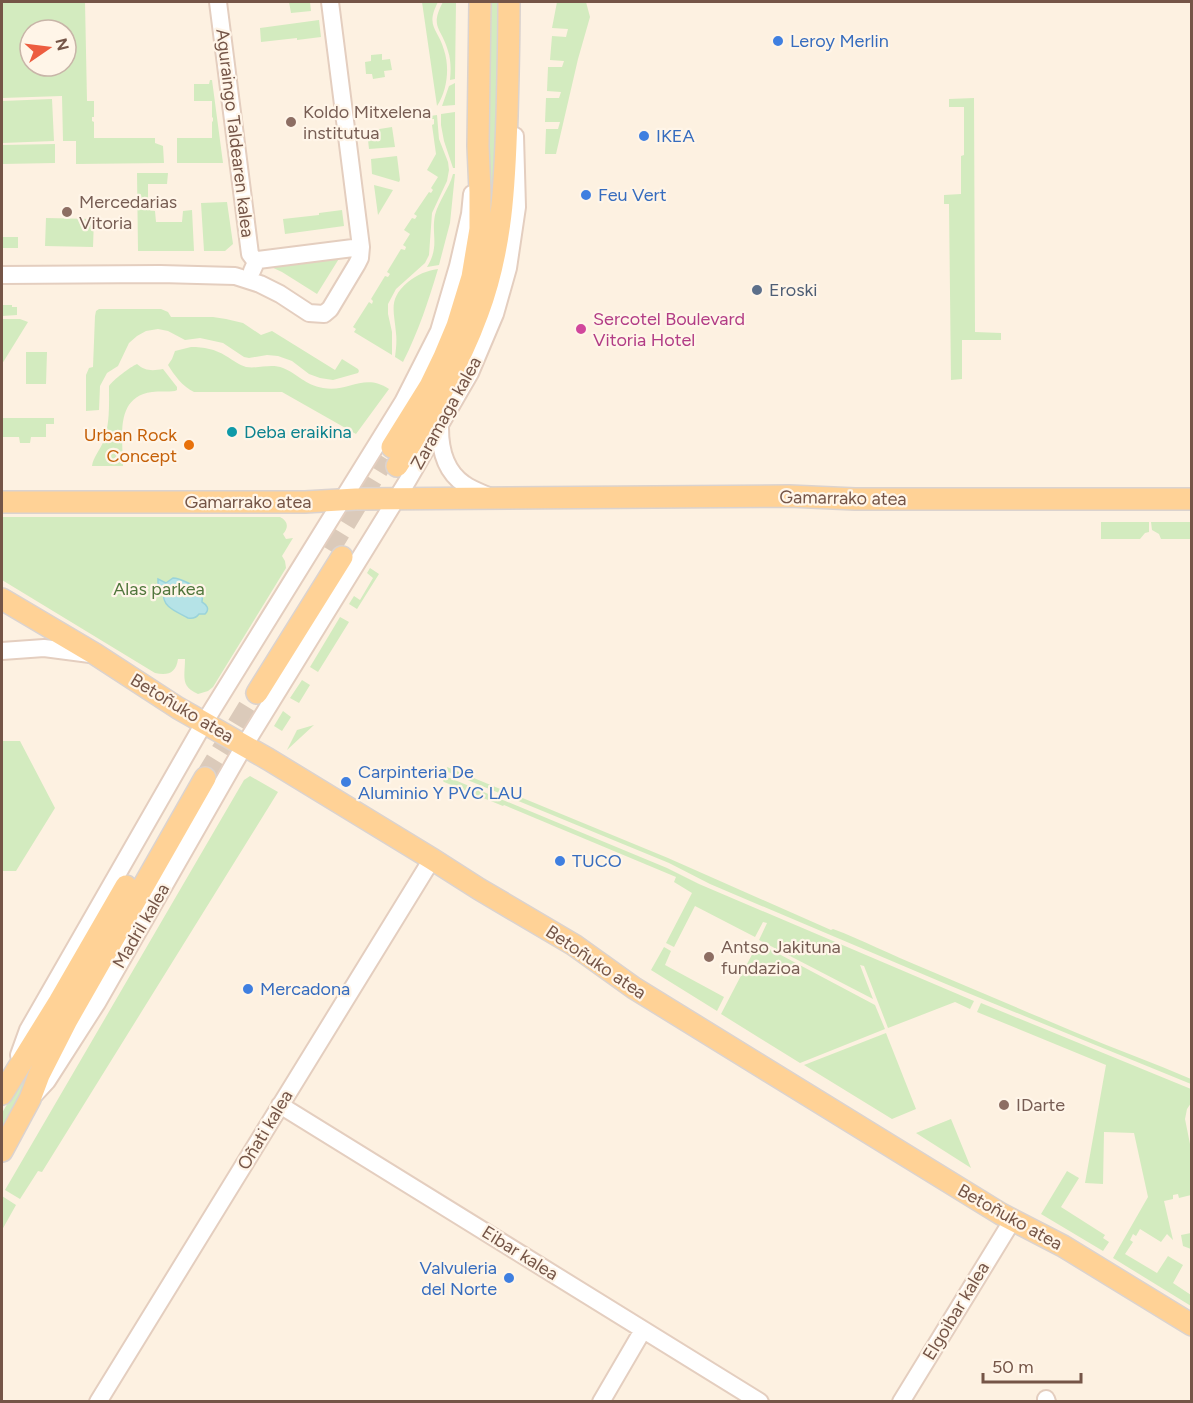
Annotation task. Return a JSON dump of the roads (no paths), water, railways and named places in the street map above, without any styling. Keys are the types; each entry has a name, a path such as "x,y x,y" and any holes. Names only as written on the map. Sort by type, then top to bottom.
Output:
{"main road":[{"name":"Zaramaga kalea","path":"480,2 478,146 480,229 472,277 457,326 444,357 391,462 427,419 451,376 475,322 488,285 502,212 506,173 509,2"},
{"name":"Gamarrako atea","path":"2,502 305,502 396,499 789,496 855,499 1191,500"},
{"path":"251,689 335,553"},
{"name":"Betoñuko atea","path":"2,598 95,654 178,708 574,945 634,988 1012,1221 1063,1246 1191,1325"},
{"name":"Madril kalea","path":"2,1151 30,1100 39,1075 67,1020 200,774 5,1087"}],"street":[{"name":"Aguraingo Taldearen kalea","path":"218,2 249,254 256,262"},
{"path":"2,275 235,276 249,279 280,294 309,313 324,314 330,309 357,264 361,247 330,2"},
{"name":"Zaramaga kalea","path":"244,746 440,427 471,373 495,314 508,268 517,207 509,37"},
{"name":"Zaramaga kalea","path":"204,723 403,402 439,331 470,214 478,146"},
{"path":"249,279 256,262 263,260 361,247"},
{"name":"Gamarrako atea","path":"440,427 442,454 458,480 495,498"},
{"path":"2,651 44,648 95,654"},
{"name":"Madril kalea","path":"5,1087 28,1030 204,723"},
{"name":"Madril kalea","path":"30,1100 47,1081 97,1003 244,746"},
{"name":"Oñati kalea","path":"98,1401 432,859"},
{"name":"Eibar kalea","path":"280,1105 760,1401"},
{"name":"Elgoibar kalea","path":"901,1401 1012,1221"},
{"path":"601,1401 644,1330"}],"water":[{"path":"173,578 188,583 201,592 202,602 208,609 205,614 188,618 165,602 164,593 158,587 158,579 166,583"}],"tunnel":[{"path":"329,550 385,458"},
{"path":"205,778 257,693"}],"place":[{"name":"Leroy Merlin","path":"778,41"},
{"name":"Koldo Mitxelena institutua","path":"291,122"},
{"name":"IKEA","path":"644,136"},
{"name":"Feu Vert","path":"586,195"},
{"name":"Mercedarias Vitoria","path":"67,212"},
{"name":"Eroski","path":"757,290"},
{"name":"Sercotel Boulevard Vitoria Hotel","path":"581,329"},
{"name":"Deba eraikina","path":"232,432"},
{"name":"Urban Rock Concept","path":"189,445"},
{"name":"Carpinteria De Aluminio Y PVC LAU","path":"346,782"},
{"name":"TUCO","path":"560,861"},
{"name":"Antso Jakituna fundazioa","path":"709,957"},
{"name":"Mercadona","path":"248,989"},
{"name":"IDarte","path":"1004,1105"},
{"name":"Valvuleria del Norte","path":"509,1278"}],"park label":[{"name":"Alas parkea","path":"159,589"}]}
